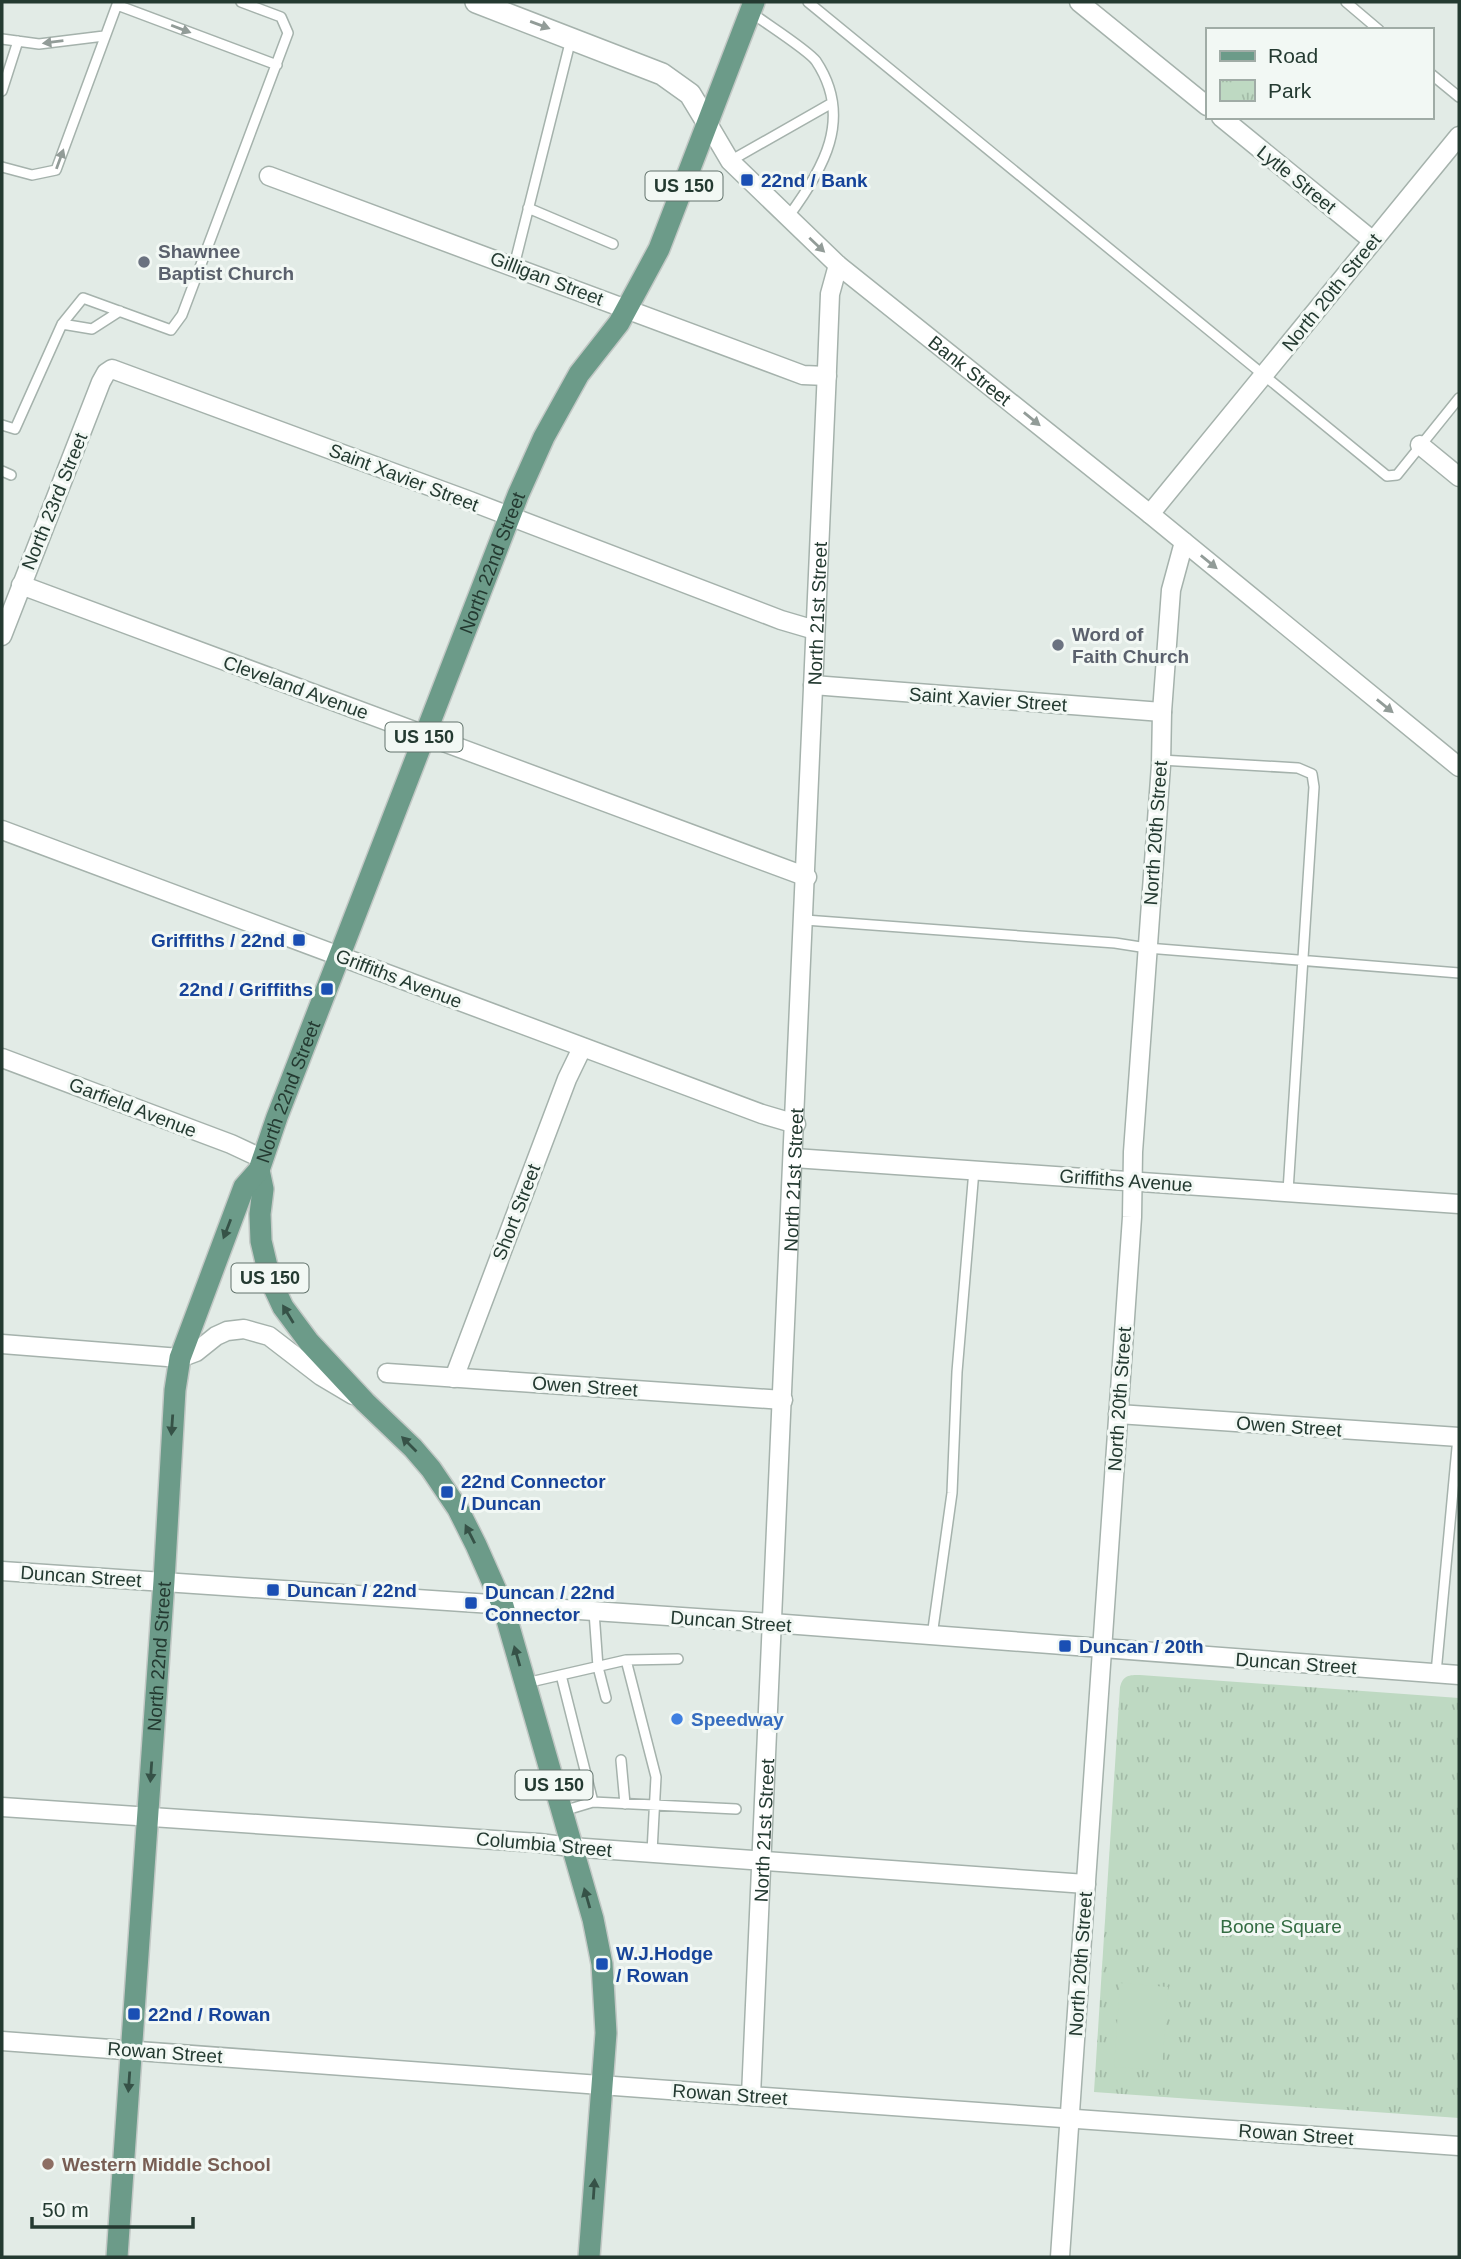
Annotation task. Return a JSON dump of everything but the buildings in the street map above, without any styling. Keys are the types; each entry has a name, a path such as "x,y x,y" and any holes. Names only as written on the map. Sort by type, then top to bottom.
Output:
{"main road":[{"name":"North 22nd Street","path":"117,2257 175,1390 180,1358 244,1186 261,1164 425,735 544,437 579,374 628,308 664,238 752,7"},
{"name":"US 150","path":"261,1164 261,1241 271,1279 283,1307 296,1327 365,1402 413,1448 447,1492 476,1545 503,1606 593,1919 602,1964 606,2033 589,2257"}],"street":[{"name":"Bank Street","path":"476,2 662,74 690,94 730,160 838,265 1150,514 1459,767"},
{"path":"1079,2 1206,105"},
{"name":"Lytle Street","path":"1223,119 1373,241"},
{"name":"North 20th Street","path":"1150,514 1459,136"},
{"name":"Gilligan Street","path":"269,176 803,375 827,376"},
{"name":"North 21st Street","path":"751,2096 806,920 815,630 830,294 838,265"},
{"name":"Saint Xavier Street","path":"112,369 444,491 768,615 815,630"},
{"name":"North 23rd Street","path":"2,636 101,382 112,369"},
{"path":"1420,445 1459,477"},
{"name":"North 20th Street","path":"1060,2257 1118,1414 1162,712 1171,590 1184,542"},
{"name":"Cleveland Avenue","path":"22,585 807,877"},
{"name":"Saint Xavier Street","path":"813,685 1162,712"},
{"name":"Griffiths Avenue","path":"2,830 341,955 582,1048 796,1124"},
{"name":"Short Street","path":"454,1378 567,1079 582,1048"},
{"name":"Garfield Avenue","path":"2,1058 231,1144 261,1164"},
{"name":"Griffiths Avenue","path":"794,1158 1459,1203"},
{"path":"2,1344 180,1358 196,1352 227,1331 244,1329 269,1336 321,1376 365,1402"},
{"name":"Owen Street","path":"387,1373 783,1400"},
{"name":"Owen Street","path":"1118,1414 1459,1437"},
{"name":"Duncan Street","path":"2,1571 772,1623 1459,1675"},
{"name":"Columbia Street","path":"2,1807 539,1843 1086,1884"},
{"name":"Rowan Street","path":"2,2041 1459,2146"}],"lane":[{"path":"2,425 15,429 62,324 83,298 172,330 182,314 288,33 281,17 241,2"},
{"path":"808,2 1387,476 1397,475 1459,398"},
{"path":"1346,2 1377,28"},
{"path":"2,167 32,175 56,170 118,3 277,65"},
{"path":"752,7 815,60 829,90 834,112 832,134 814,183 788,218"},
{"path":"2,39 39,44 104,36"},
{"path":"514,266 571,37"},
{"path":"2,90 18,41"},
{"path":"1433,76 1459,97"},
{"path":"730,160 832,103"},
{"path":"528,208 613,244"},
{"path":"62,324 92,329 120,311"},
{"path":"1161,760 1298,768 1312,774 1314,788 1288,1191"},
{"path":"806,920 1459,973"},
{"path":"932,1636 952,1493 957,1372 974,1170"},
{"path":"1436,1673 1459,1437"},
{"path":"594,1612 597,1667 606,1698"},
{"path":"524,1683 626,1660 678,1659"},
{"path":"626,1660 656,1777 652,1852"},
{"path":"561,1675 593,1802"},
{"path":"621,1760 625,1804"},
{"path":"561,1812 593,1802 736,1809"}],"green space":[{"name":"Boone Square","path":"1127,1676 1459,1698 1459,2118 1094,2092 1120,1687"},
{"path":"1120,1983 1168,1987 1162,2070 1114,2067"}],"place":[{"name":"22nd / Bank","path":"747,180"},
{"name":"Shawnee Baptist Church","path":"144,262"},
{"name":"Word of Faith Church","path":"1058,645"},
{"name":"Griffiths / 22nd","path":"299,940"},
{"name":"22nd / Griffiths","path":"327,989"},
{"name":"22nd Connector / Duncan","path":"447,1492"},
{"name":"Duncan / 22nd","path":"273,1590"},
{"name":"Duncan / 22nd Connector","path":"471,1603"},
{"name":"Duncan / 20th","path":"1065,1646"},
{"name":"Speedway","path":"677,1719"},
{"name":"W.J.Hodge / Rowan","path":"602,1964"},
{"name":"22nd / Rowan","path":"134,2014"},
{"name":"Western Middle School","path":"48,2164"}]}
